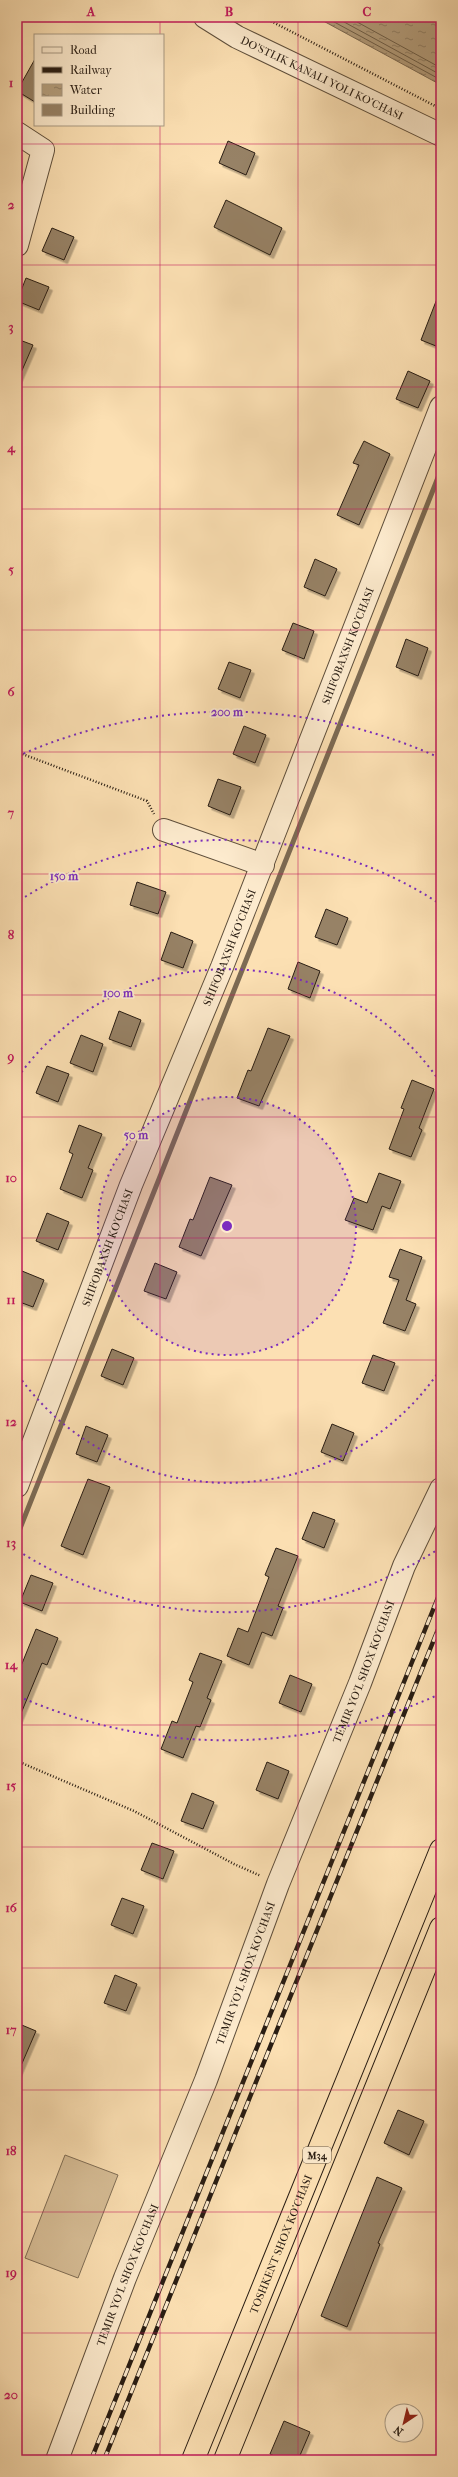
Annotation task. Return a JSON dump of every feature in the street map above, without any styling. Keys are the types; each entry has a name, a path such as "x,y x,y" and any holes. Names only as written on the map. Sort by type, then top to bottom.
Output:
{"highway":[{"name":"TOSHKENT SHOX KO'CHASI","path":"193,2460 441,1850"},
{"name":"M34","path":"224,2460 441,1928"}],"street":[{"name":"DO'STLIK KANALI YOLI KO'CHASI","path":"205,17 237,37 441,135"},
{"path":"17,134 43,150 17,244"},
{"name":"SHIFOBAXSH KO'CHASI","path":"17,1486 131,1185 184,1060 263,865 441,407"},
{"path":"164,830 263,865"},
{"name":"TEMIR YO'L SHOX KO'CHASI","path":"56,2460 125,2278 206,2080 278,1884 360,1684 404,1566 441,1489"}],"path":[{"path":"263,17 441,109"},
{"path":"17,752 147,802 164,830"},
{"path":"17,1761 134,1810 234,1864 278,1884"}],"shaded area":[{"path":"65,2155 118,2175 78,2278 25,2258"}],"water":[{"path":"316,17 441,17 441,85"}],"building":[{"path":"34,61 34,101 17,91"},
{"path":"228,141 255,153 246,175 219,163"},
{"path":"226,200 282,228 270,255 214,227"},
{"path":"52,228 74,237 64,260 42,251"},
{"path":"26,278 49,287 39,310 17,301"},
{"path":"441,291 441,348 421,340"},
{"path":"17,339 33,345 17,382"},
{"path":"408,371 430,381 418,408 396,399"},
{"path":"364,441 390,454 359,525 337,515 359,465 353,463"},
{"path":"315,559 337,569 325,596 304,587"},
{"path":"293,623 314,631 304,659 282,650"},
{"path":"406,639 428,648 418,676 396,667"},
{"path":"229,662 251,670 240,698 218,689"},
{"path":"244,726 266,735 255,763 233,754"},
{"path":"218,779 241,787 230,815 208,806"},
{"path":"137,882 166,892 158,914 130,905"},
{"path":"326,909 348,918 337,945 315,937"},
{"path":"171,932 193,941 183,968 161,960"},
{"path":"298,962 320,971 310,998 288,989"},
{"path":"119,1011 141,1020 131,1047 109,1039"},
{"path":"268,1028 290,1036 259,1106 237,1098 248,1070 251,1071"},
{"path":"81,1035 103,1044 93,1072 70,1063"},
{"path":"47,1066 69,1074 58,1102 36,1093"},
{"path":"412,1080 434,1089 419,1128 422,1130 411,1157 389,1149 404,1109 401,1108"},
{"path":"79,1125 102,1134 88,1168 93,1170 82,1198 60,1189 73,1154 69,1152"},
{"path":"379,1173 401,1181 390,1209 382,1206 373,1230 345,1220 354,1198 367,1203"},
{"path":"210,1177 232,1185 201,1256 179,1247 190,1219 193,1220"},
{"path":"47,1213 69,1222 58,1250 36,1241"},
{"path":"400,1249 422,1257 406,1300 416,1304 405,1331 383,1323 399,1280 389,1277"},
{"path":"155,1263 177,1272 166,1299 144,1291"},
{"path":"22,1271 44,1280 33,1307 17,1301 17,1283"},
{"path":"112,1349 134,1358 123,1385 101,1376"},
{"path":"373,1355 395,1363 384,1391 362,1383"},
{"path":"332,1424 354,1433 343,1461 321,1452"},
{"path":"86,1426 108,1435 97,1462 76,1454"},
{"path":"88,1479 110,1487 83,1555 61,1546"},
{"path":"313,1512 335,1520 324,1548 302,1539"},
{"path":"276,1548 298,1556 278,1606 283,1608 272,1636 262,1632 249,1665 227,1656 238,1628 248,1632 269,1577 265,1575"},
{"path":"31,1575 53,1583 42,1611 20,1602"},
{"path":"36,1629 58,1638 47,1665 42,1663 17,1723 17,1664 21,1666"},
{"path":"200,1653 222,1661 207,1698 211,1700 200,1727 196,1726 183,1758 161,1749 172,1721 177,1723 193,1682 189,1680"},
{"path":"290,1675 312,1684 301,1712 279,1703"},
{"path":"267,1762 289,1771 278,1799 256,1790"},
{"path":"192,1793 214,1802 203,1829 181,1821"},
{"path":"152,1843 174,1851 163,1879 141,1870"},
{"path":"122,1898 144,1906 133,1934 111,1925"},
{"path":"115,1975 137,1984 126,2011 104,2003"},
{"path":"17,2023 36,2031 17,2075"},
{"path":"398,2110 424,2121 409,2155 384,2143"},
{"path":"377,2177 402,2188 378,2243 380,2244 347,2327 321,2316"},
{"path":"284,2421 310,2432 298,2460 283,2460 270,2454"}],"waterway":[{"path":"17,1536 441,470"}],"railway":[{"path":"91,2460 441,1590"},
{"path":"104,2460 441,1622"}]}
